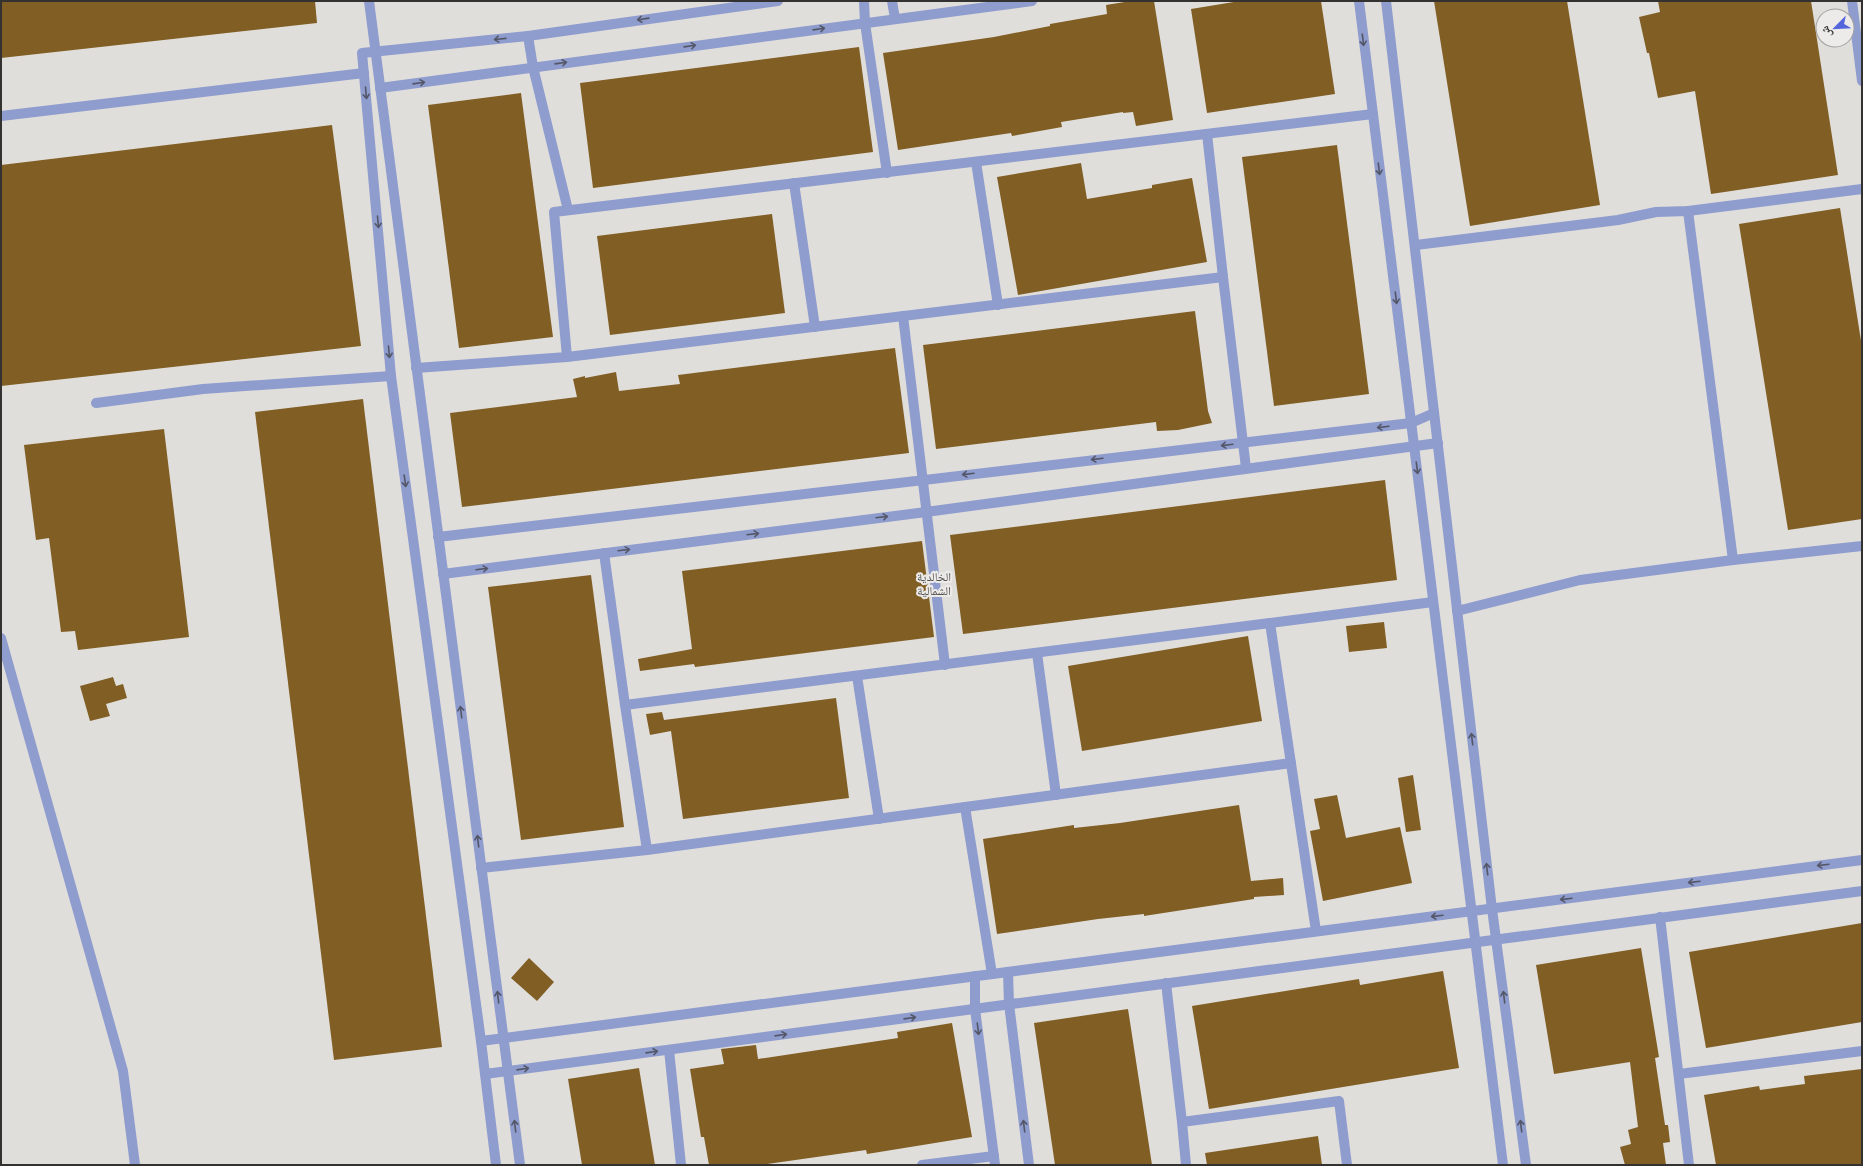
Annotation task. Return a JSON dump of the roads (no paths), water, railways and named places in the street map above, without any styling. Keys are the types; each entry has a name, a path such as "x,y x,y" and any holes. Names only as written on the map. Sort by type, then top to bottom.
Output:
{"street":[{"path":"369,1 520,1165"},
{"path":"496,1165 481,1041 392,376 362,53 528,36 708,5 778,1"},
{"path":"864,1 865,23 886,172"},
{"path":"892,1 896,19"},
{"path":"380,88 1032,1"},
{"path":"1358,1 1503,1165"},
{"path":"1386,1 1416,245 1434,413 1492,909 1526,1165"},
{"path":"1852,1 1862,81"},
{"path":"528,36 533,67 568,210"},
{"path":"1,116 364,73"},
{"path":"567,357 554,212 1373,114"},
{"path":"1207,134 1246,468"},
{"path":"976,162 998,305"},
{"path":"794,183 815,327"},
{"path":"1416,245 1618,220 1656,212 1688,211 1862,189"},
{"path":"1688,211 1733,560"},
{"path":"416,368 567,357 1223,278"},
{"path":"903,316 924,479 926,512 945,665"},
{"path":"96,403 203,389 392,376"},
{"path":"438,537 1411,423 1434,413"},
{"path":"443,574 926,512 1438,443"},
{"path":"1457,611 1580,580 1733,560 1862,546"},
{"path":"604,553 647,850"},
{"path":"625,705 1433,602"},
{"path":"1270,623 1316,932"},
{"path":"1,638 123,1072 135,1165"},
{"path":"1037,653 1056,795"},
{"path":"856,676 879,818"},
{"path":"481,868 647,850 1291,763"},
{"path":"965,807 992,974"},
{"path":"481,1041 1862,860"},
{"path":"484,1074 1862,891"},
{"path":"1660,917 1689,1165"},
{"path":"1008,972 1009,1004 1029,1165"},
{"path":"922,1165 995,1160 975,1009 975,976"},
{"path":"1166,983 1186,1165"},
{"path":"669,1050 681,1165"},
{"path":"1679,1074 1862,1051"},
{"path":"1182,1122 1339,1101 1347,1165"}],"district":[{"name":"الخالدية الشمالية","path":"934,584"}]}
